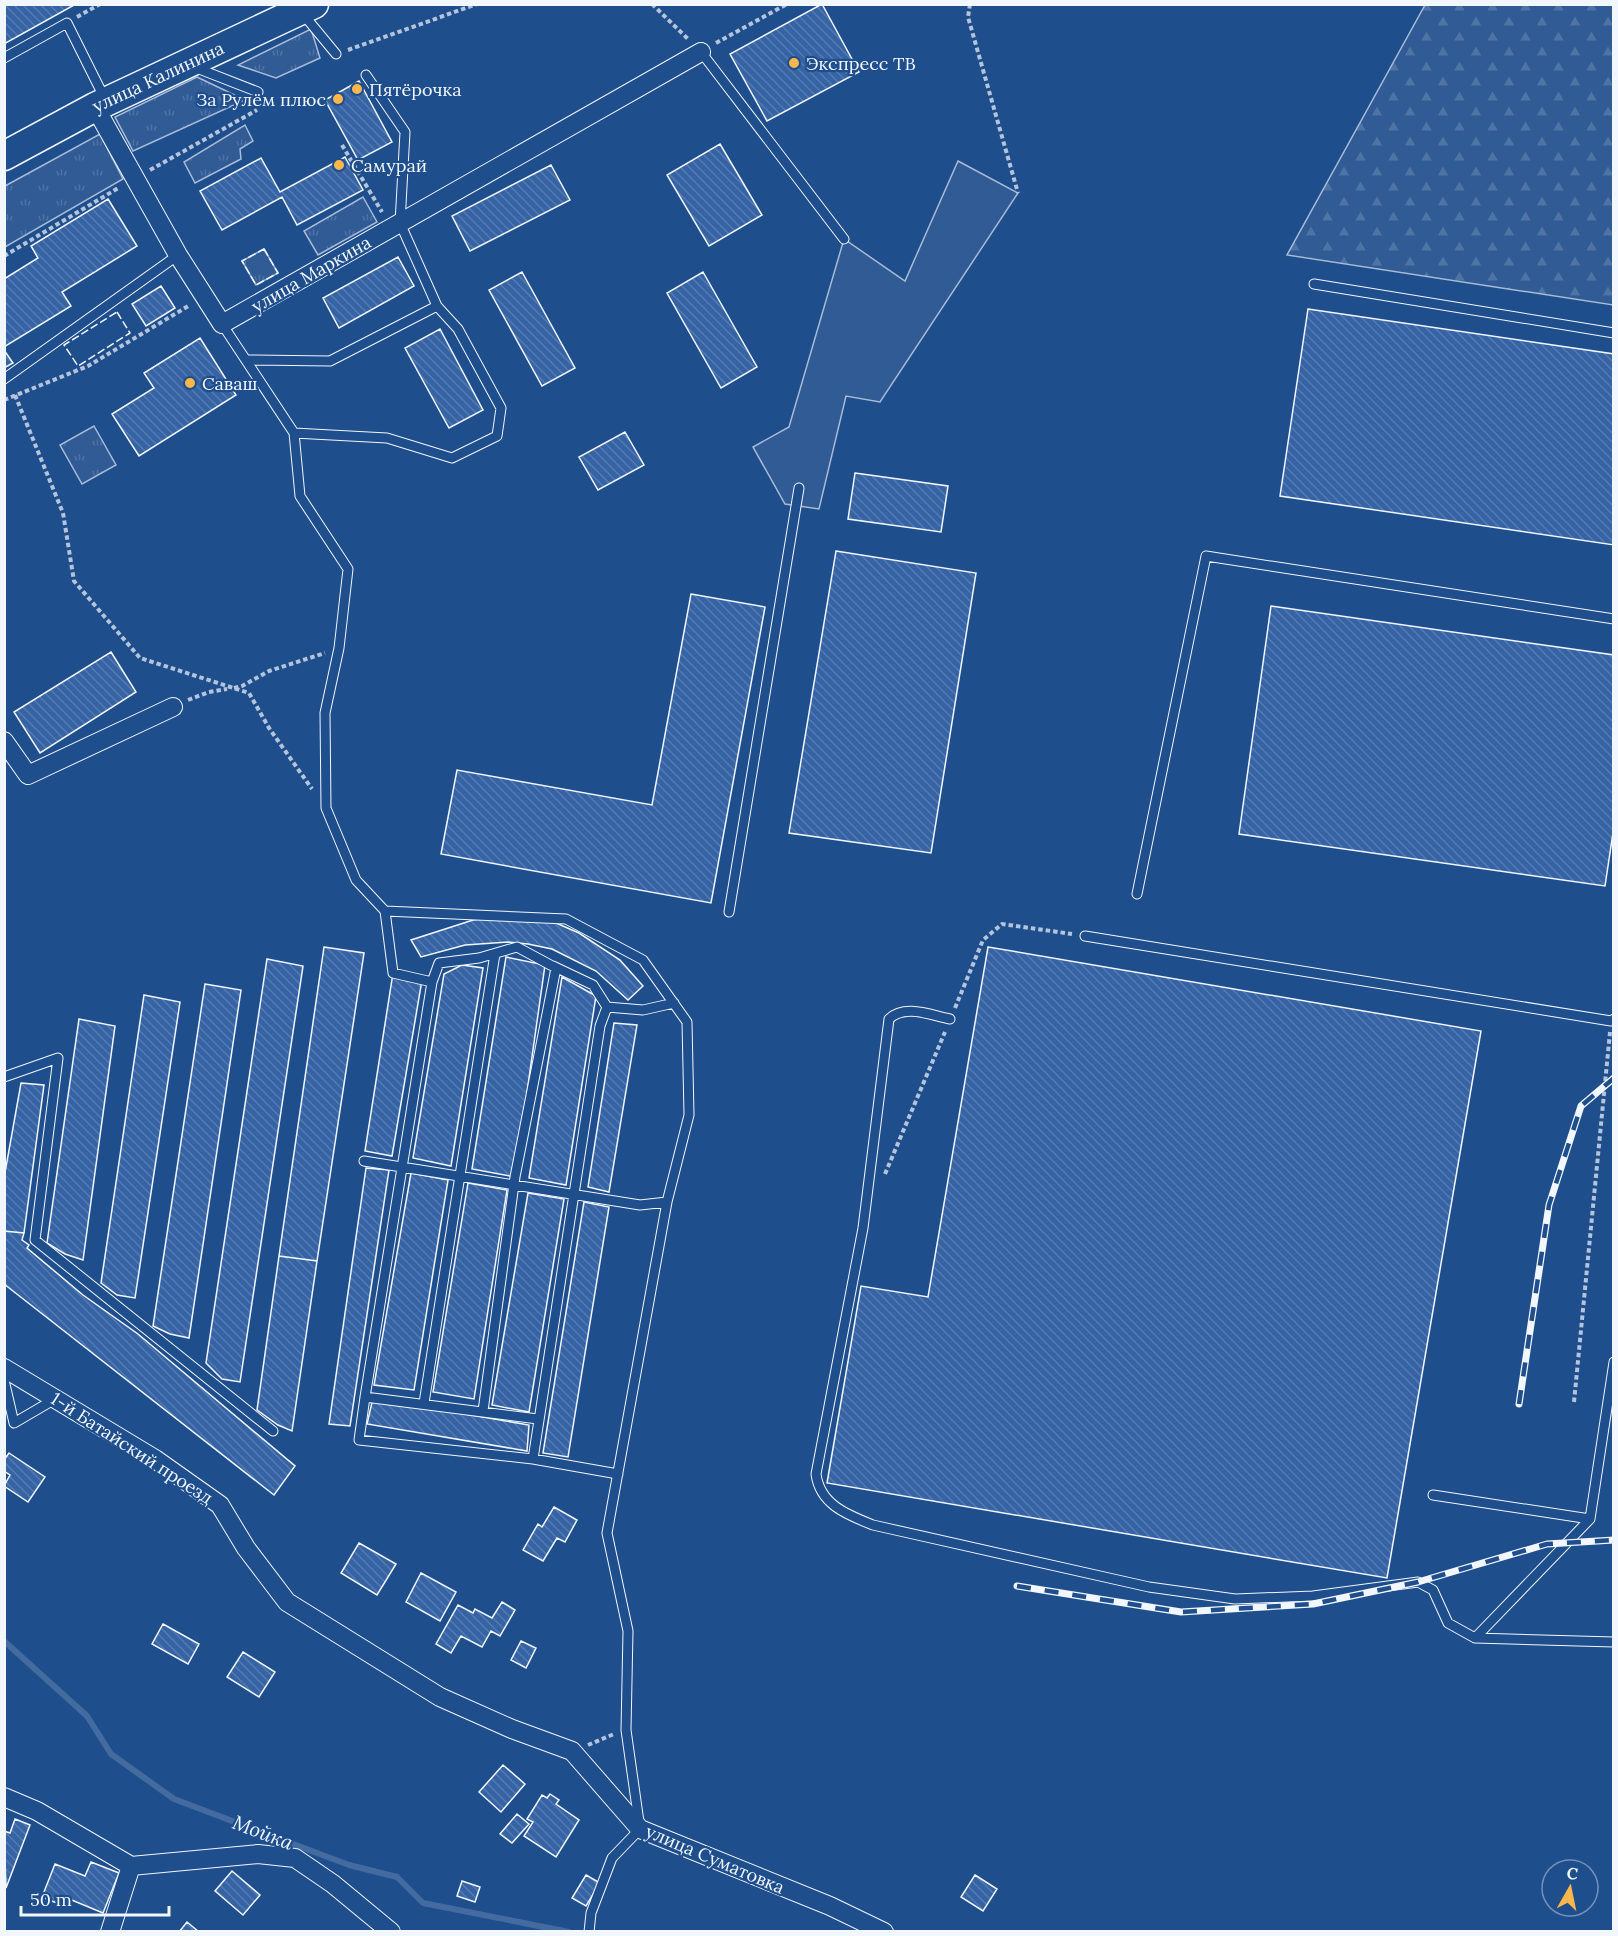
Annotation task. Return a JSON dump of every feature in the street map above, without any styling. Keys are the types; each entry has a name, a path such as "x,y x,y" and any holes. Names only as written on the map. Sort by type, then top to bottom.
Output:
{"main road":[{"name":"улица Калинина","path":"4,156 100,104 304,6"}],"street":[{"name":"улица Маркина","path":"222,324 701,52"},
{"path":"100,104 178,255 222,324"},
{"path":"4,741 28,775 173,707"},
{"name":"1-й Батайский проезд","path":"4,1368 155,1459 220,1505 246,1548 287,1602"},
{"name":"улица Суматовка","path":"287,1602 440,1697 512,1729 572,1751 640,1829 830,1906 884,1932"},
{"path":"4,1797 37,1811 131,1866 258,1854 295,1858 333,1884 391,1932"},
{"path":"110,1932 131,1866"}],"lane":[{"path":"304,6 336,54"},
{"path":"4,58 67,23 100,104"},
{"path":"701,52 844,239"},
{"path":"186,64 258,92"},
{"path":"294,433 387,438 452,458 497,436 501,408 458,328 437,306 395,226 405,132 366,75"},
{"path":"4,379 178,255"},
{"path":"1314,284 1614,333"},
{"path":"246,360 330,361 437,306"},
{"path":"222,324 294,433 300,496 348,568 339,648 325,713 326,808 356,880 385,910 393,973 432,982"},
{"path":"729,912 799,488"},
{"path":"1137,894 1206,556 1614,619"},
{"path":"385,910 566,920 643,960 687,1022 689,1115 667,1202 607,1533 628,1631 626,1730 640,1829 612,1858 591,1913 589,1932"},
{"path":"1085,936 1612,1020"},
{"path":"483,1411 513,1184 556,968 517,947 495,954 439,963 432,982 359,1440 533,1460 618,1474"},
{"path":"424,1402 495,954"},
{"path":"548,964 593,985 607,1007"},
{"path":"607,1007 643,1010 674,1003"},
{"path":"533,1460 600,1026 607,1007"},
{"path":"950,1019 906,1010 896,1013 889,1019 862,1228 816,1474 817,1485 824,1498 845,1513 873,1525 1149,1587 1235,1599 1313,1596 1418,1582 1433,1590 1448,1623 1460,1633 1475,1638 1614,1642"},
{"path":"4,1077 58,1058 35,1240 273,1431"},
{"path":"364,1161 640,1205 667,1202"},
{"path":"1475,1638 1590,1519 1614,1362"},
{"path":"4,1380 14,1423 57,1398"},
{"path":"365,1396 424,1402 538,1419"},
{"path":"1433,1495 1590,1519"}],"path":[{"path":"67,23 100,4"},
{"path":"336,54 477,4"},
{"path":"652,4 701,52 787,4"},
{"path":"970,4 968,17 1018,193"},
{"path":"342,145 395,226"},
{"path":"4,400 88,366 204,296"},
{"path":"15,395 63,513 74,580 140,658 249,693 269,728 326,808"},
{"path":"173,707 208,692 242,686 269,671 339,648"},
{"path":"881,1184 983,940 1002,924 1085,936"},
{"path":"1574,1402 1612,1020"},
{"path":"572,1751 626,1730"}],"green space":[{"path":"1425,5 1613,5 1613,305 1287,255"},
{"path":"311,29 320,58 276,78 238,65"},
{"path":"197,77 245,100 133,151 115,117"},
{"path":"245,125 253,141 240,149 241,159 195,183 184,162"},
{"path":"100,134 123,179 5,247 5,186"},
{"path":"363,197 377,222 318,255 304,231"},
{"path":"264,249 278,273 256,285 242,261"},
{"path":"94,426 116,465 82,484 60,445"}],"shaded area":[{"path":"958,161 1018,193 880,402 846,396 819,509 785,504 753,447 789,427 844,239 905,281"}],"building":[{"path":"4,4 76,4 4,44"},
{"name":"Экспресс ТВ","path":"822,4 859,72 767,121 730,54"},
{"path":"359,81 392,142 358,160 325,100"},
{"path":"720,144 762,215 709,246 667,175"},
{"path":"345,157 363,190 297,225 282,197 222,230 200,191 261,158 280,192"},
{"path":"551,165 570,200 470,251 452,216"},
{"path":"108,199 137,246 62,292 71,306 4,347 4,279 38,258 31,246"},
{"path":"398,257 414,286 339,328 323,298"},
{"path":"522,272 575,368 542,386 489,290"},
{"path":"703,272 757,367 721,388 667,293"},
{"path":"161,286 175,308 146,326 132,304"},
{"path":"1308,309 1614,354 1614,545 1280,496"},
{"path":"440,329 483,410 449,428 405,348"},
{"path":"200,338 236,395 139,456 112,414 154,388 144,373"},
{"path":"4,350 13,363 4,368"},
{"path":"625,432 644,465 598,490 579,457"},
{"path":"855,473 948,486 941,532 848,519"},
{"path":"836,551 976,573 931,853 789,833"},
{"path":"691,594 765,607 711,903 441,854 457,770 652,805"},
{"path":"1271,606 1614,655 1614,826 1605,886 1239,834"},
{"path":"111,652 136,692 40,753 14,712"},
{"path":"503,916 556,923 579,933 620,960 643,986 628,1000 596,971 552,949 528,944 508,942 465,945 421,957 411,940 473,920"},
{"path":"324,947 364,953 317,1261 279,1256"},
{"path":"988,947 1481,1031 1387,1578 827,1483 861,1286 928,1297"},
{"path":"506,957 545,965 515,1177 472,1169"},
{"path":"267,959 303,966 240,1382 222,1379 206,1363"},
{"path":"462,965 483,968 451,1166 413,1158 444,974"},
{"path":"393,973 422,980 392,1156 365,1151"},
{"path":"562,977 596,996 566,1185 529,1178"},
{"path":"205,984 241,990 189,1338 170,1334 153,1326"},
{"path":"144,995 180,1002 135,1298 117,1295 101,1283"},
{"path":"79,1019 115,1026 83,1260 65,1254 47,1243"},
{"path":"614,1023 637,1025 609,1192 588,1187"},
{"path":"21,1083 44,1085 24,1233 4,1231 4,1178"},
{"path":"366,1168 389,1170 350,1426 329,1424"},
{"path":"411,1173 448,1180 414,1390 374,1385"},
{"path":"468,1183 507,1190 474,1399 433,1392"},
{"path":"528,1193 564,1199 529,1412 492,1405"},
{"path":"584,1202 609,1207 568,1457 543,1453"},
{"path":"4,1231 24,1233 22,1240 29,1245 27,1248 83,1295 138,1334 295,1466 274,1495 4,1284"},
{"path":"279,1256 317,1261 292,1431 278,1425 257,1410"},
{"path":"373,1398 529,1425 527,1451 367,1424"},
{"path":"9,1453 45,1477 28,1502 4,1486 10,1475 4,1471 4,1460"},
{"path":"554,1507 577,1520 565,1542 557,1538 543,1561 523,1550 538,1524 542,1527"},
{"path":"359,1543 396,1564 377,1595 341,1573"},
{"path":"421,1573 456,1592 440,1621 406,1602"},
{"path":"502,1602 515,1610 500,1636 491,1631 482,1647 461,1636 451,1653 436,1644 458,1605 473,1613 475,1609 492,1618"},
{"path":"163,1624 199,1644 188,1664 152,1644"},
{"path":"521,1641 536,1648 526,1668 511,1660"},
{"path":"243,1652 275,1672 259,1697 227,1677"},
{"path":"503,1765 525,1784 501,1812 479,1792"},
{"path":"550,1794 559,1800 556,1804 579,1820 556,1857 524,1836 533,1822 527,1819 542,1795 547,1798"},
{"path":"517,1814 529,1824 512,1843 500,1834"},
{"path":"15,1819 30,1825 6,1888 4,1831 10,1833"},
{"path":"91,1862 119,1873 103,1913 62,1896 59,1904 42,1897 55,1864 85,1876"},
{"path":"232,1871 260,1895 243,1915 215,1891"},
{"path":"586,1875 600,1883 586,1906 572,1898"},
{"path":"975,1875 997,1889 983,1911 961,1897"},
{"path":"462,1881 480,1887 475,1902 457,1896"},
{"path":"187,1922 199,1932 179,1932"}],"waterway":[{"name":"Мойка","path":"4,1641 87,1716 111,1754 174,1799 349,1865 397,1877 423,1903 569,1932"}],"railway":[{"path":"1519,1404 1549,1205 1581,1106 1614,1078"},
{"path":"1017,1586 1181,1612 1313,1604 1418,1582 1547,1544 1614,1540"}],"fence":[{"path":"264,249 278,273 256,285 242,261 264,249"},
{"path":"117,312 130,333 78,366 64,345 117,312"}],"place":[{"name":"Экспресс ТВ","path":"794,63"},
{"name":"Пятёрочка","path":"357,89"},
{"name":"За Рулём плюс","path":"338,99"},
{"name":"Самурай","path":"339,165"},
{"name":"Саваш","path":"190,383"}]}
